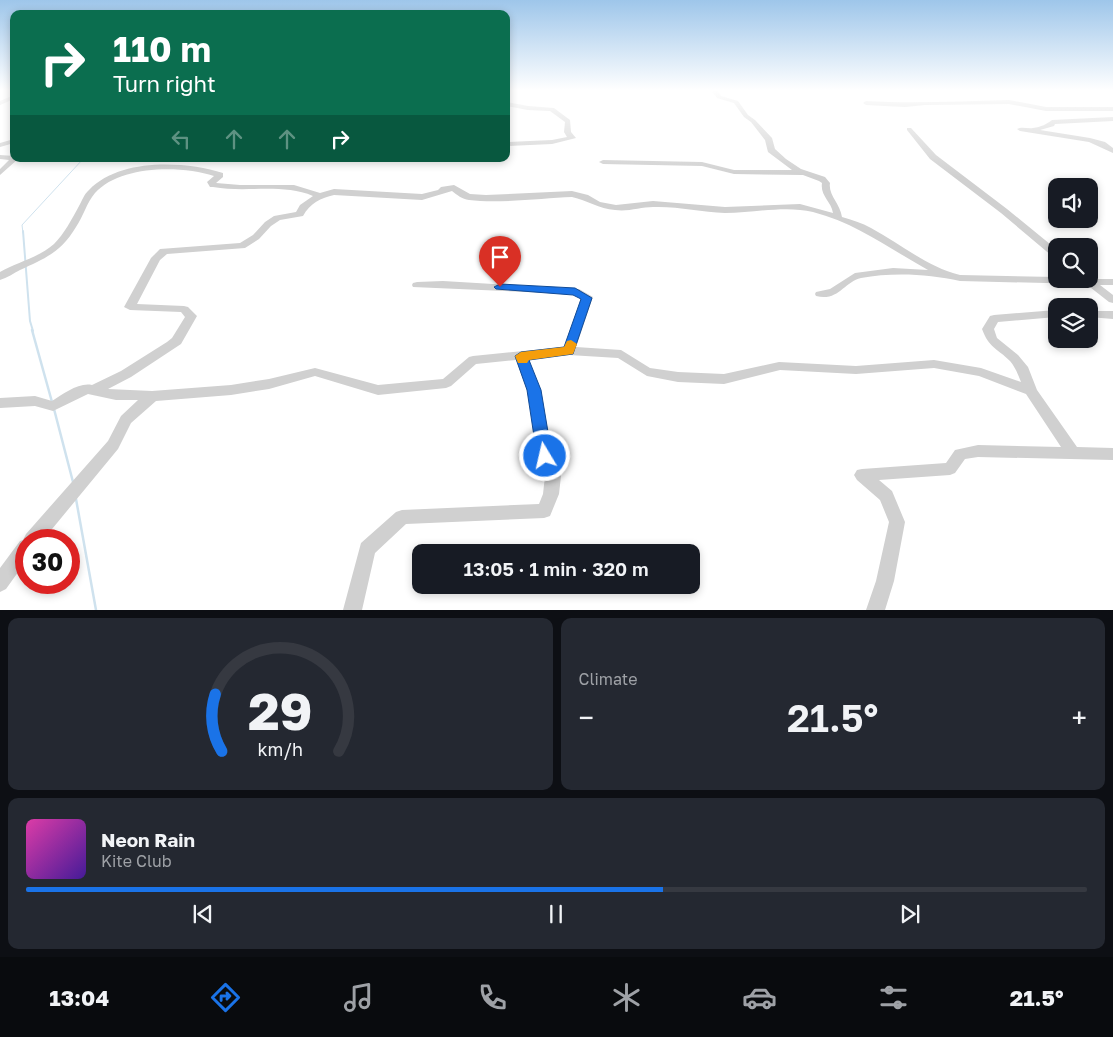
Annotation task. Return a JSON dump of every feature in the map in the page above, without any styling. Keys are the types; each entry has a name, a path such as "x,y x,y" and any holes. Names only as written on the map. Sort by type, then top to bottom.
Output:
{"street":[{"path":"510,144 552,142 572,138 567,132 568,122 565,119"},
{"path":"751,119 769,140 772,150 783,161 803,173 822,179 826,183 824,189 826,195 835,205 838,218"},
{"path":"1034,130 1052,125 1052,122 1104,119"},
{"path":"909,129 933,157 1048,247"},
{"path":"1020,129 1090,140 1102,144 1113,151"},
{"path":"1,171 11,162"},
{"path":"603,162 702,164 734,172 803,173"},
{"path":"0,277 17,266 36,261 57,246 92,191 113,177 124,173 159,167 195,167 220,175 211,182 213,185 222,188 258,186 288,188 311,191 319,196"},
{"path":"0,403 34,401 53,406 78,392 96,390 126,374 177,341 191,316 184,309 130,307 156,258 164,251 242,246 256,237 268,224 277,218 300,214 303,208 319,196 334,192 422,196 454,188 461,194 469,197 486,198 572,194 585,197 597,204 616,208 653,204 724,210 807,208 867,229 902,252 943,274"},
{"path":"820,294 833,292 855,276 893,271 943,274 960,278 1048,279"},
{"path":"1098,281 1113,282"},
{"path":"417,285 443,284 575,291 587,298 569,351"},
{"path":"1098,288 1113,300"},
{"path":"1098,314 1113,315"},
{"path":"1048,315 994,319 988,329 992,340 1014,358 1023,370 1031,391 1073,453"},
{"path":"96,390 99,393 116,395 152,396 231,390 269,384 315,372 378,390 446,383 473,360 569,351 621,354 647,372 678,377 724,379 779,366 856,370 934,364 981,372 1031,391"},
{"path":"352,610 367,549 402,518 544,511 551,494 553,476 545,456 534,390 521,356"},
{"path":"41,529 113,445 126,420 152,396"},
{"path":"875,610 885,581 897,522 886,496 862,475 950,469 960,454 978,451 1113,454"},
{"path":"0,583 15,562"}],"waterway":[{"path":"23,233 22,225 80,162"},
{"path":"23,231 30,321 33,331"},
{"path":"32,330 52,402"},
{"path":"54,409 73,482"},
{"path":"76,499 96,610"}],"slow traffic":[{"path":"523,360 521,356 569,351 571,344"}],"route":[{"path":"500,287 575,291 587,298 569,351 521,356 534,390 545,456"}]}
